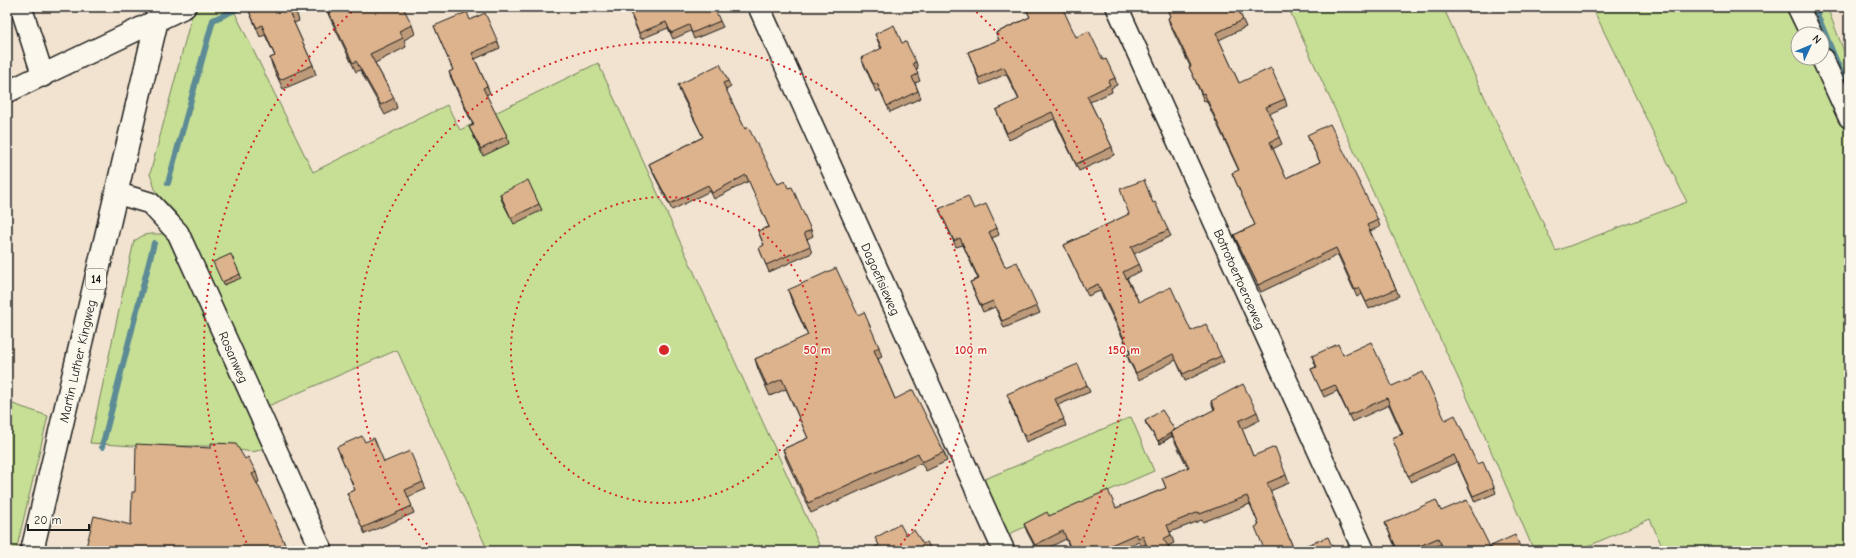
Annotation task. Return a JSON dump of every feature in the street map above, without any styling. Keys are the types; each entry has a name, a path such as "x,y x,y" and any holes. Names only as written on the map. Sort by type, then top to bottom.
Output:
{"main road":[{"name":"Martin Luther Kingweg","path":"32,551 158,15"}],"street":[{"path":"21,7 43,76"},
{"path":"7,92 43,76 158,15 185,7"},
{"name":"Dagoefisieweg","path":"758,7 1004,551"},
{"name":"Botrotoertoeroeweg","path":"1117,7 1364,551"},
{"path":"1798,7 1807,26"},
{"path":"1826,66 1849,117"},
{"name":"Rosanweg","path":"116,193 150,203 178,233 322,551"}],"green space":[{"path":"201,7 232,7 313,172 447,105 460,130 598,63 822,551 488,551 397,350 266,407 177,214 156,192 150,174 193,11"},
{"path":"1288,7 1443,7 1556,251 1687,202 1592,7 1792,7 1801,26 1790,26 1790,66 1820,66 1849,130 1849,551 1664,551 1650,519 1577,551 1534,551 1482,430"},
{"path":"1803,7 1827,7 1849,64 1849,107 1830,65 1830,26 1811,26"},
{"path":"164,234 172,237 265,445 260,450 252,452 215,446 132,446 90,443 134,241 144,235"},
{"path":"7,402 48,416 16,551 7,551"},
{"path":"1131,417 1154,471 1002,537 978,482"}],"building":[{"path":"252,7 294,7 296,11 290,14 313,65 280,80 270,58 275,56 262,25 257,28 248,9"},
{"path":"326,7 403,7 412,25 399,31 403,38 370,54 394,98 381,105 356,61 353,63"},
{"path":"643,7 714,7 720,21 692,33 689,25 671,33 666,22 639,33 630,12"},
{"path":"1030,7 1062,7 1076,37 1089,31 1103,60 1106,59 1115,78 1108,81 1110,85 1087,96 1112,147 1076,164 1052,112 1007,133 996,110 1019,99 1004,67 979,78 968,52 999,40 996,33 1030,17 1026,9"},
{"path":"1167,7 1237,7 1243,20 1216,33 1239,83 1271,68 1285,99 1266,107 1280,137 1270,142 1286,178 1320,162 1307,135 1330,124 1378,220 1367,225 1396,289 1366,302 1359,287 1355,290 1336,248 1258,285 1234,235 1255,225 1232,173 1239,170 1204,93 1202,94 1189,67 1191,66 1168,18 1171,16"},
{"path":"467,12 470,20 485,13 498,42 472,53 487,86 483,88 507,136 481,149 469,127 474,125 449,72 453,70 434,26"},
{"path":"894,25 902,43 906,42 916,62 913,63 918,74 912,77 918,91 887,106 877,83 874,85 861,58 882,48 875,34"},
{"path":"720,64 728,81 723,83 745,129 748,127 778,184 785,181 788,188 792,187 811,230 804,233 810,246 766,265 759,248 764,245 758,231 769,227 746,175 712,193 708,185 670,204 649,164 703,137 678,85"},
{"path":"528,180 539,204 511,218 500,194"},
{"path":"1144,180 1153,203 1155,202 1168,230 1131,247 1139,264 1123,272 1139,302 1171,287 1191,331 1206,324 1221,356 1183,374 1173,354 1136,373 1127,355 1131,353 1098,284 1085,290 1064,245 1129,214 1120,189"},
{"path":"968,196 974,209 986,204 997,228 989,232 1005,267 1017,262 1037,306 1002,321 993,301 981,306 970,282 979,279 960,238 954,241 939,209"},
{"path":"231,254 240,274 222,282 213,262"},
{"path":"836,268 858,315 864,312 879,347 874,350 895,399 913,390 944,452 922,462 918,453 808,503 783,449 808,438 782,379 767,386 755,359 808,335 788,290"},
{"path":"1371,342 1392,386 1423,372 1445,420 1455,415 1477,464 1483,462 1494,487 1473,496 1454,455 1408,476 1392,438 1403,434 1387,398 1349,415 1335,385 1321,391 1311,369 1317,367 1312,356 1338,344 1343,355"},
{"path":"1078,364 1087,385 1055,399 1064,419 1024,436 1007,394"},
{"path":"1243,384 1257,412 1239,421 1253,456 1275,447 1286,475 1267,483 1294,550 1328,537 1334,551 1265,551 1255,527 1259,525 1247,496 1200,514 1199,512 1167,525 1171,535 1163,539 1172,551 1149,551 1143,536 1138,538 1136,534 1097,551 1072,551 1063,531 1035,545 1024,524 1047,512 1049,516 1108,490 1116,508 1166,488 1162,478 1189,467 1171,432 1215,409 1211,401"},
{"path":"1162,410 1175,430 1158,441 1145,421"},
{"path":"362,436 365,442 374,438 384,462 410,451 423,482 405,490 412,506 362,528 347,493 355,490 337,447"},
{"path":"211,443 236,444 245,459 248,457 256,472 252,474 286,547 294,544 297,551 85,551 94,516 131,525 132,492 135,492 136,444 211,448"},
{"path":"1436,500 1441,511 1467,500 1492,551 1445,551 1438,538 1408,551 1398,551 1385,523"},
{"path":"900,524 906,535 914,530 923,544 927,542 932,551 867,551 879,545 875,538"},
{"path":"1515,535 1522,551 1493,551 1491,546"}],"waterway":[{"path":"168,183 213,20 241,7"},
{"path":"1814,7 1849,92"},
{"path":"102,447 154,243"}]}
